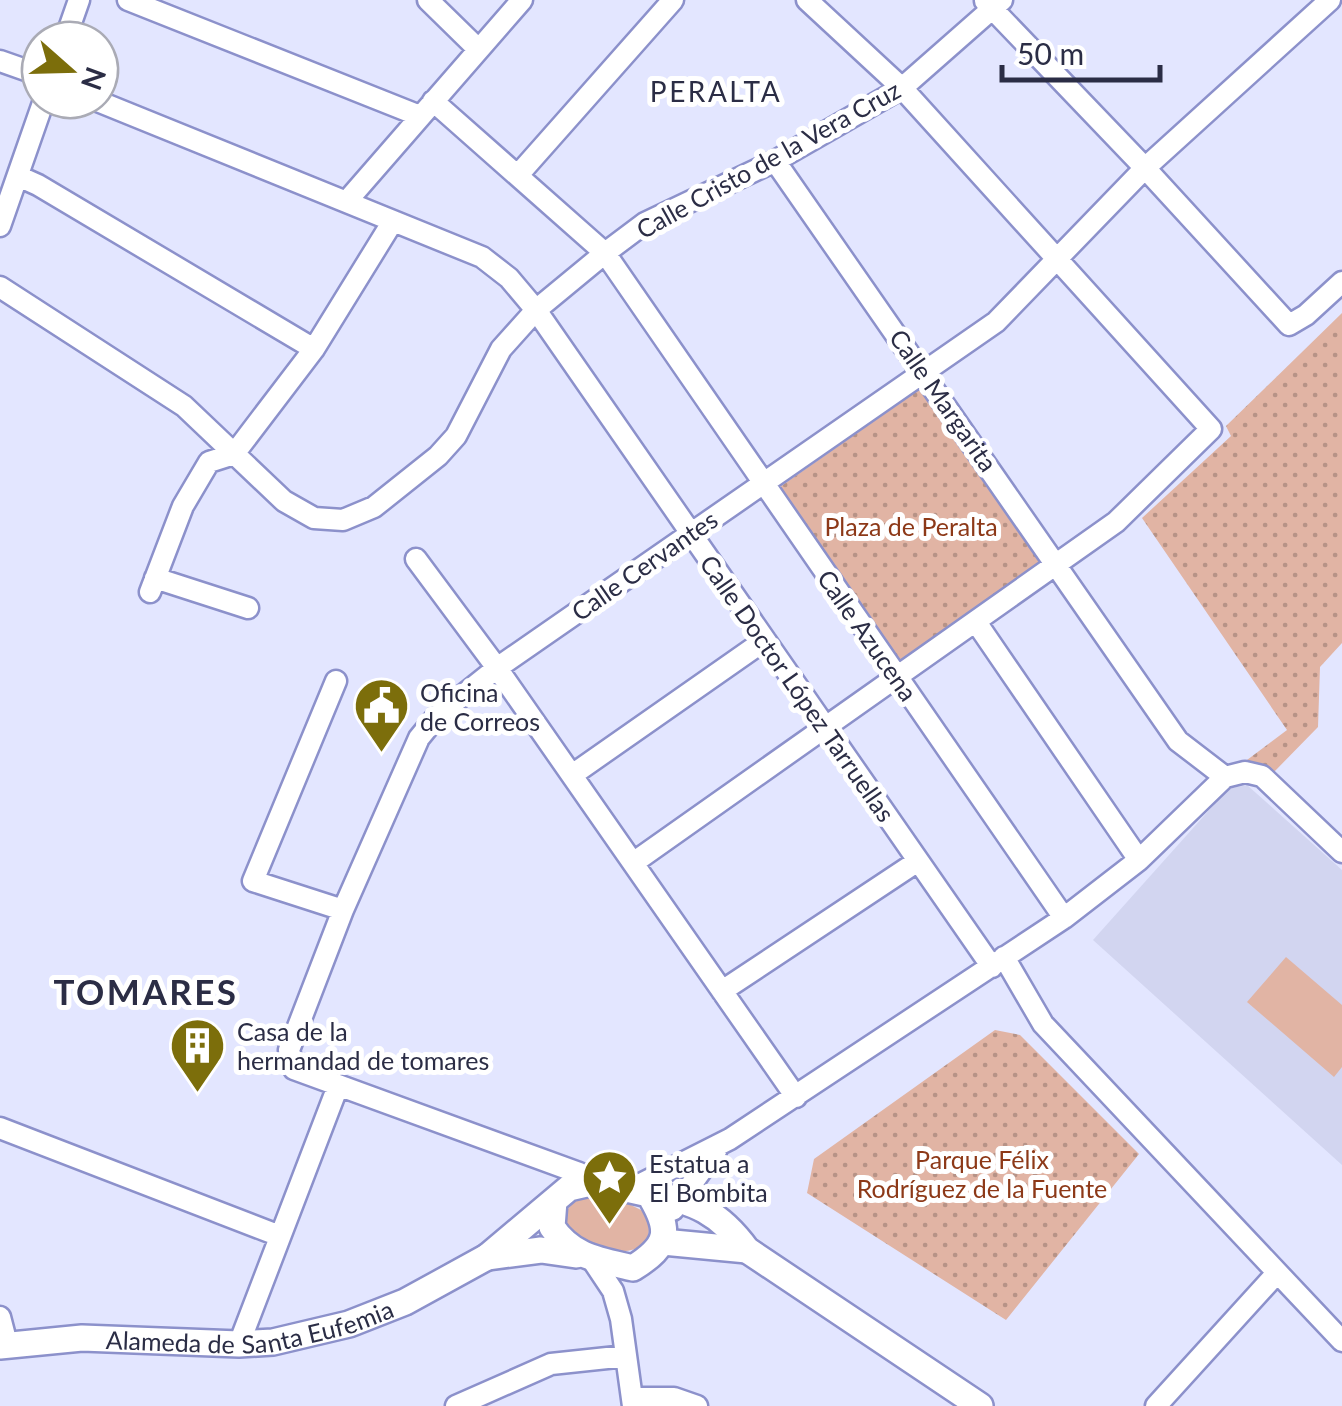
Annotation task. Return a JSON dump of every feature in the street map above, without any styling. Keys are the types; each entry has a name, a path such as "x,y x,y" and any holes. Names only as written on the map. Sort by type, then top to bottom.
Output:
{"street":[{"name":"Calle Azucena","path":"128,0 426,108 518,175 605,254 1064,918"},
{"path":"428,0 477,48"},
{"path":"347,201 522,0"},
{"path":"518,175 674,0"},
{"path":"633,863 1116,522 1212,429 902,88 806,0"},
{"name":"Calle Cervantes","path":"338,1086 294,1069 289,1050 343,910 419,738 437,716 496,668 996,322 1056,256 1146,168 1330,0"},
{"path":"992,3 1289,325 1342,282"},
{"name":"Calle Cristo de la Vera Cruz","path":"0,287 184,406 284,501 314,518 343,520 374,507 438,456 456,436 501,349 536,310 605,254 646,223 775,161 902,88 992,3"},
{"name":"Calle Doctor López Tarruellas","path":"120,110 482,258 509,278 536,310 918,862 1043,1024 1342,1342"},
{"path":"0,226 37,120"},
{"name":"Calle Margarita","path":"775,161 1178,741 1225,777"},
{"path":"18,176 38,184 314,349"},
{"path":"248,608 153,585 183,506 209,462 234,454 314,349 392,221"},
{"path":"416,559 796,1097"},
{"path":"976,622 1140,860"},
{"path":"572,775 765,640"},
{"path":"336,681 253,880 343,910"},
{"path":"639,1192 796,1097 1064,918 1140,860 1225,777 1245,772 1262,776 1340,847"},
{"path":"722,991 918,862"},
{"path":"239,1344 338,1086 595,1182 684,1199 734,1233 748,1250 980,1406"},
{"path":"0,1128 280,1236"},
{"path":"595,1182 569,1188 554,1201 552,1228 564,1245 586,1257 633,1268 652,1256 664,1230 721,1144"},
{"path":"639,1192 664,1230 748,1250"},
{"name":"Alameda de Santa Eufemia","path":"4,1345 82,1338 273,1342 349,1324 405,1302 487,1256 554,1201"},
{"name":"Alameda de Santa Eufemia","path":"487,1256 541,1250 586,1257"},
{"path":"586,1257 613,1291 622,1319 632,1402 674,1398 697,1406"},
{"path":"622,1319 633,1268"},
{"path":"1156,1406 1277,1273"},
{"path":"0,1317 4,1345"},
{"path":"456,1406 550,1364 626,1356"}],"shaded area":[{"path":"1247,785 1342,870 1342,1165 1093,940 1228,789"}],"green space":[{"path":"1342,313 1342,643 1320,667 1318,727 1274,772 1247,760 1287,730 1142,518 1231,436 1226,426"},
{"name":"Plaza de Peralta","path":"924,386 1046,562 899,666 777,489"},
{"path":"1286,957 1342,1005 1342,1067 1334,1077 1247,1002"},
{"name":"Parque Félix Rodríguez de la Fuente","path":"995,1030 1020,1035 1139,1154 1006,1320 807,1193 814,1159"},
{"path":"594,1196 627,1203 645,1212 649,1229 638,1248 598,1248 575,1236 564,1223 567,1210 577,1198"}],"place":[{"name":"Oficina de Correos","path":"381,755"},
{"name":"Casa de la hermandad de tomares","path":"198,1094"},
{"name":"Estatua a El Bombita","path":"610,1226"}],"district":[{"name":"PERALTA","path":"716,91"},
{"name":"TOMARES","path":"146,991"}]}
